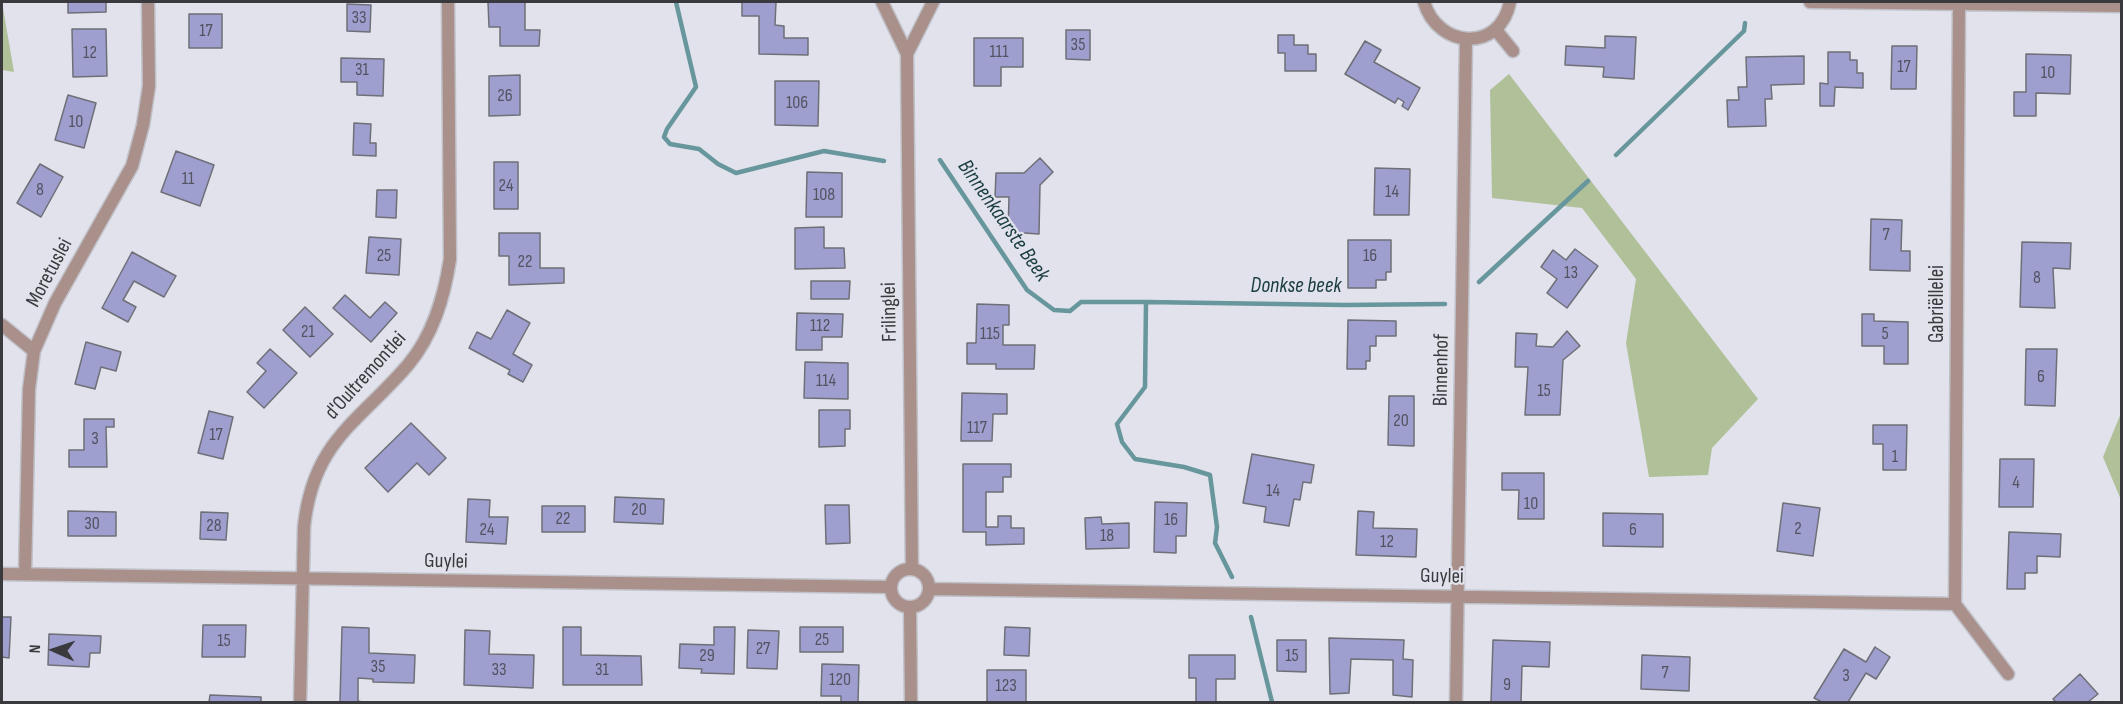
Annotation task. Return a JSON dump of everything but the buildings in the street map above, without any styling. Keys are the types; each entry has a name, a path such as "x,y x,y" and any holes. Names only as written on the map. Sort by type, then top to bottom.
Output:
{"street":[{"name":"Moretuslei","path":"25,574 29,389 34,351 55,303 132,166 143,125 149,86 148,2"},
{"name":"d'Oultremontlei","path":"300,702 302,579 307,503 316,473 328,451 345,428 408,364 433,323 445,291 450,259 448,2"},
{"name":"Frilinglei","path":"882,2 907,54 912,569"},
{"name":"Frilinglei","path":"907,54 933,2"},
{"path":"1424,2 1433,22 1440,29 1466,39 1477,38 1496,30 1504,21 1510,2"},
{"path":"1810,2 2121,6"},
{"name":"Gabriëllelei","path":"1955,604 1959,4"},
{"path":"1496,30 1513,51"},
{"name":"Binnenhof","path":"1456,702 1466,39"},
{"path":"2,325 34,351"},
{"path":"912,569 925,576 929,589 922,603 910,608 894,600 891,587 899,572 912,569"},
{"name":"Guylei","path":"2,574 891,587"},
{"name":"Guylei","path":"929,589 1955,604"},
{"path":"1955,604 2008,674"},
{"path":"910,608 911,702"}],"green space":[{"path":"2,2 14,72 2,70"},
{"path":"1509,74 1758,399 1712,448 1708,475 1649,477 1626,343 1636,279 1582,208 1492,198 1490,90"},
{"path":"2121,413 2121,500 2103,457"}],"waterway":[{"name":"Binnenkaarste Beek","path":"676,2 696,87 667,129 664,137 670,144 699,149 718,164 736,173 824,151 884,161"},
{"name":"Donkse beek","path":"1616,155 1744,31 1745,23"},
{"name":"Binnenkaarste Beek","path":"940,160 1027,290 1054,310 1070,311 1081,302 1146,302 1145,387 1117,424 1122,442 1135,459 1184,467 1210,475 1217,527 1215,543 1232,577"},
{"name":"Donkse beek","path":"1479,282 1588,181"},
{"name":"Donkse beek","path":"1146,302 1445,304"},
{"name":"Binnenkaarste Beek","path":"1251,617 1272,702"}]}
